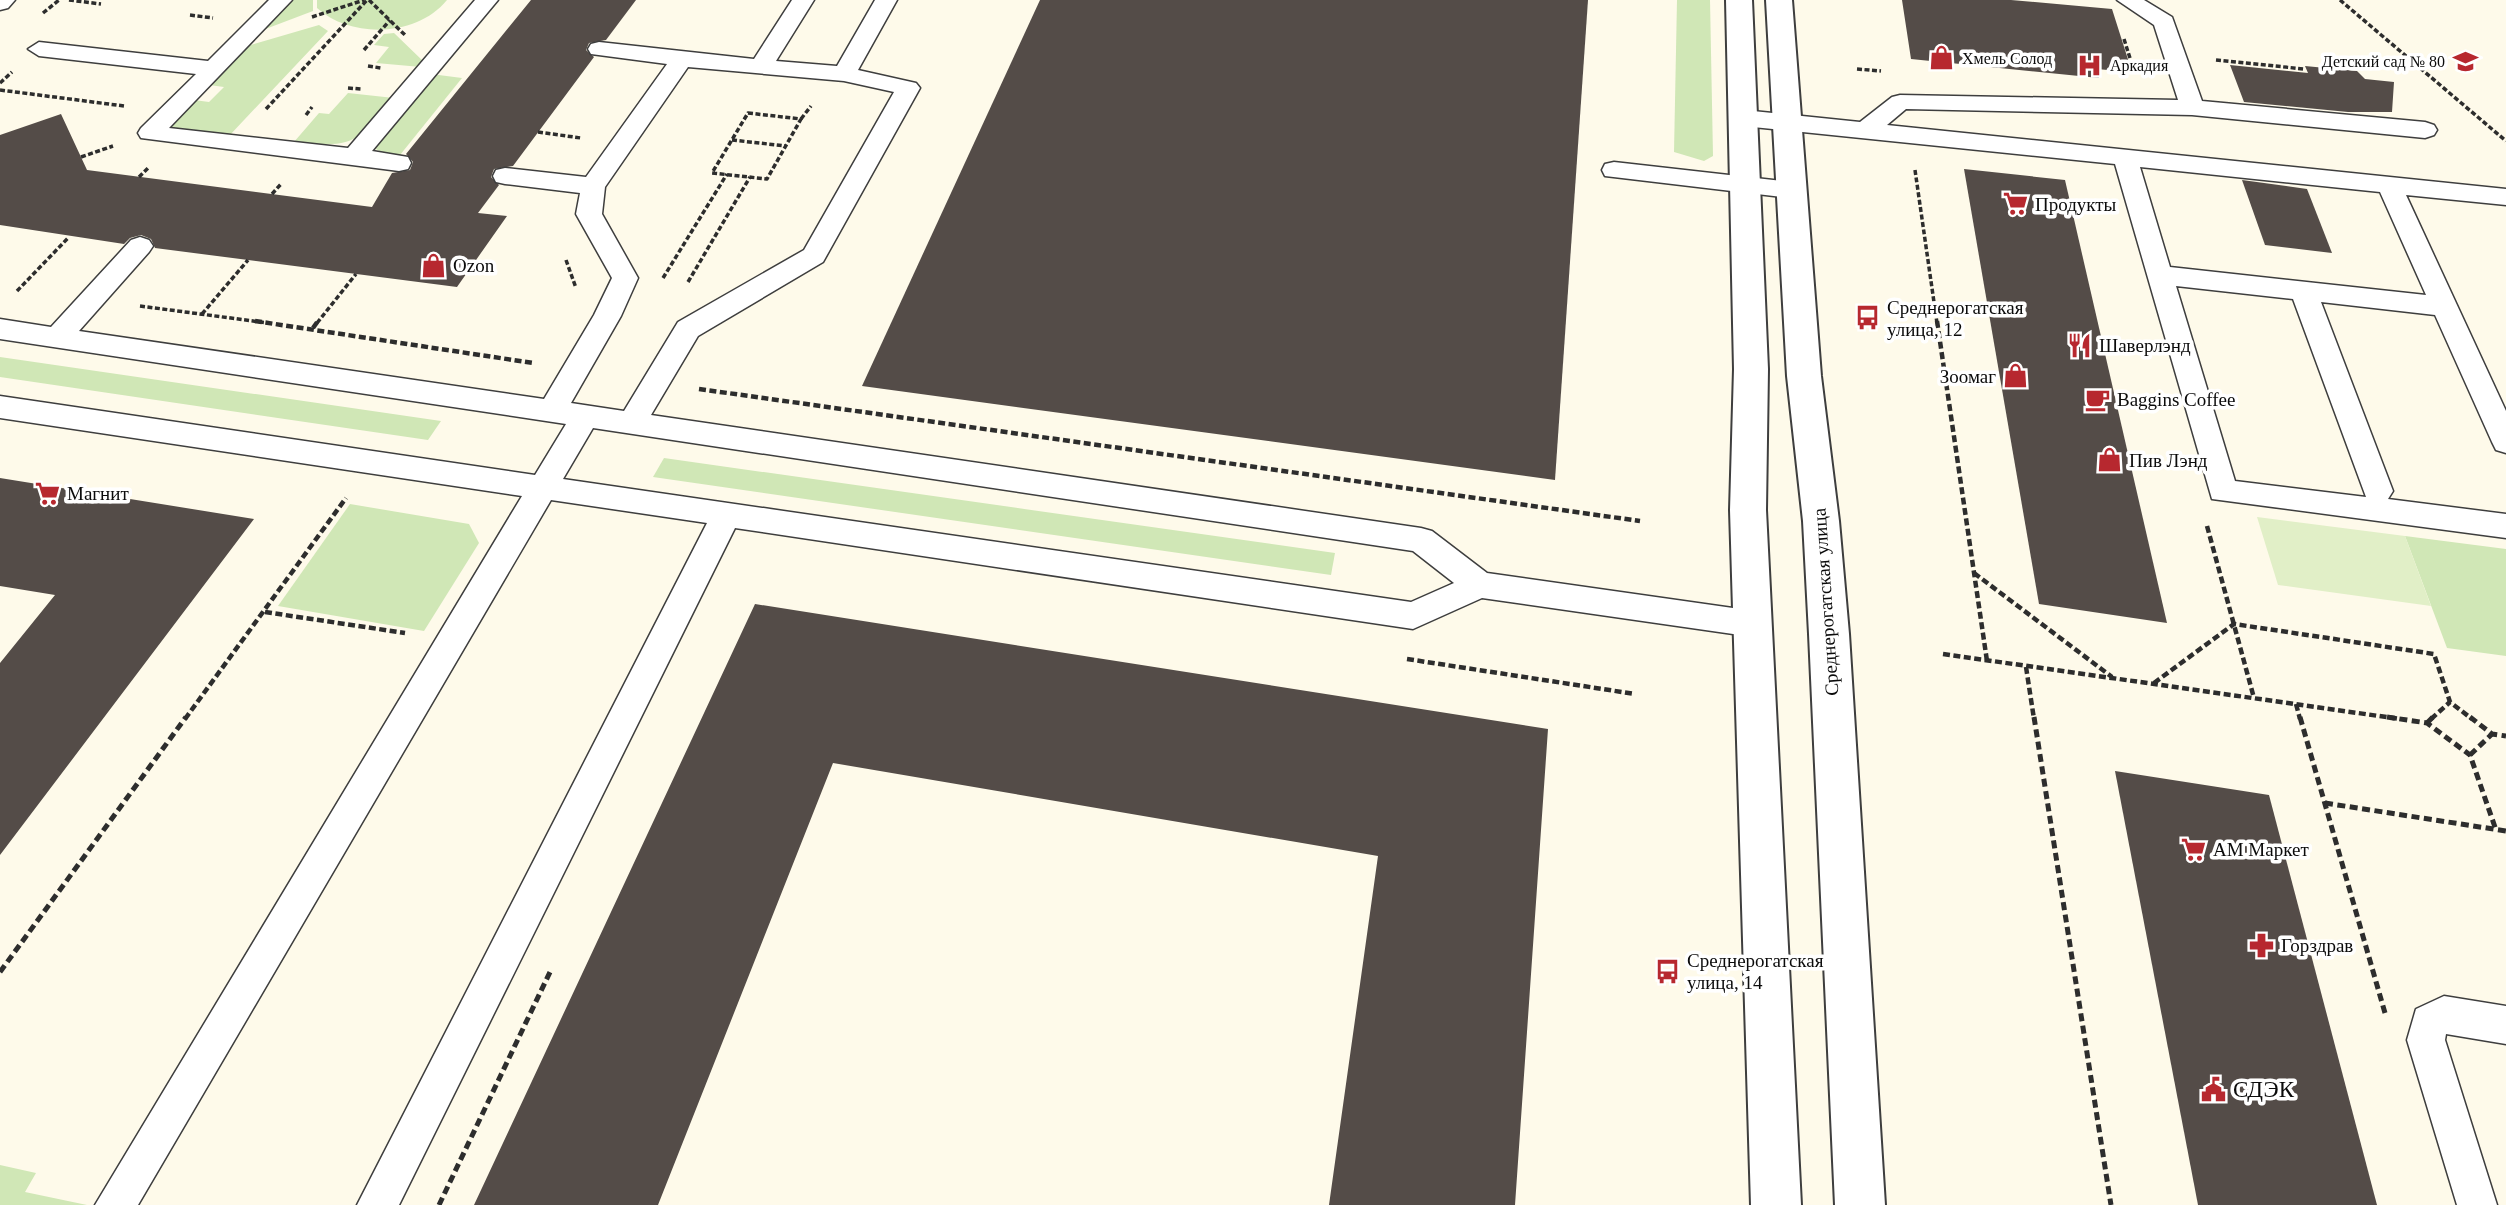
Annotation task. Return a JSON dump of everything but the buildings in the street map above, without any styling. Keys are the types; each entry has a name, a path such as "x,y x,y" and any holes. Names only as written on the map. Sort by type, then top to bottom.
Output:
{"street":[{"path":"1739,0 1751,369 1748,510 1776,1205"},
{"name":"Среднерогатская улица","path":"1779,0 1804,376 1824,571 1860,1205"}],"lane":[{"path":"281,0 150,133 398,163"},
{"path":"354,157 487,0"},
{"path":"762,65 803,0"},
{"path":"844,74 886,0"},
{"path":"2128,0 2164,22 2188,97"},
{"path":"38,49 214,69"},
{"path":"599,49 682,60 844,74 908,88 814,256 688,329 631,424"},
{"path":"551,412 607,316 625,278 589,214 593,186 682,60"},
{"path":"1866,130 1900,102 2188,97 2240,92"},
{"path":"2188,97 2425,130"},
{"path":"1743,118 2125,157 2267,178 2389,185 2506,197"},
{"path":"2125,157 2223,491 2506,526"},
{"path":"1614,170 1791,190"},
{"path":"505,176 593,186"},
{"path":"2389,185 2506,442"},
{"path":"58,337 140,246"},
{"path":"2160,275 2445,307"},
{"path":"2303,291 2378,491"},
{"path":"0,329 584,418 1421,540 1480,585 1754,624"},
{"path":"0,407 1413,616 1480,585"},
{"path":"115,1205 584,418"},
{"path":"377,1205 727,513"},
{"path":"2477,1205 2426,1040 2429,1022 2444,1015 2506,1025"}],"path":[{"path":"69,0 101,4"},
{"path":"234,143 368,0 435,62"},
{"path":"2340,0 2506,141"},
{"path":"364,50 390,20"},
{"path":"0,90 171,112"},
{"path":"748,113 801,120 786,146 767,179 712,173 748,113"},
{"path":"538,132 592,139"},
{"path":"1909,135 1987,661"},
{"path":"732,141 786,146"},
{"path":"658,287 727,174"},
{"path":"682,291 750,177"},
{"path":"17,291 69,237"},
{"path":"564,253 577,290"},
{"path":"202,314 248,260"},
{"path":"313,329 356,274"},
{"path":"8,290 313,329 575,370"},
{"path":"657,382 827,409 1640,521"},
{"path":"0,972 347,497 334,495"},
{"path":"1973,573 2113,678"},
{"path":"265,612 414,635"},
{"path":"2153,684 2234,624 2434,654 2450,702 2492,734 2506,736"},
{"path":"1943,654 2427,723 2470,755 2496,830"},
{"path":"2026,666 2111,1205"},
{"path":"2427,723 2450,702"},
{"path":"2296,704 2386,1017"},
{"path":"2470,755 2492,734"},
{"path":"2325,803 2506,831"}],"green space":[{"path":"287,0 313,0 313,11 255,33"},
{"path":"317,0 447,0 419,21 384,30 347,25 331,18 317,8"},
{"path":"1677,0 1710,0 1713,156 1704,161 1674,152"},
{"path":"319,25 328,31 229,136 166,129 194,100 209,102 224,87 209,85 247,46"},
{"path":"394,33 424,62 421,67 376,63 389,47 374,45 384,34"},
{"path":"431,74 462,78 400,155 374,148"},
{"path":"348,93 394,98 371,125 352,140 330,144 294,142 319,113 329,114"},
{"path":"0,357 441,421 428,440 0,377"},
{"path":"664,458 1335,553 1331,575 653,477"},
{"path":"350,504 469,524 479,543 424,631 278,606"},
{"path":"2257,517 2405,536 2431,606 2278,585"},
{"path":"2405,536 2506,549 2506,656 2447,648"},
{"path":"0,1165 36,1173 25,1192 87,1205 0,1205"}],"place":[{"name":"Хмель Солод","path":"1942,58"},
{"name":"Детский сад № 80","path":"2465,61"},
{"name":"Аркадия","path":"2090,65"},
{"name":"Продукты","path":"2015,204"},
{"name":"Ozon","path":"433,265"},
{"name":"Среднерогатская улица, 12","path":"1867,318"},
{"name":"Шаверлэнд","path":"2079,345"},
{"name":"Зоомаг","path":"2016,376"},
{"name":"Baggins Coffee","path":"2097,399"},
{"name":"Пив Лэнд","path":"2109,460"},
{"name":"Магнит","path":"47,493"},
{"name":"АМ Маркет","path":"2193,849"},
{"name":"Горздрав","path":"2261,945"},
{"name":"Среднерогатская улица, 14","path":"1667,971"},
{"name":"СДЭК","path":"2213,1089"}]}
